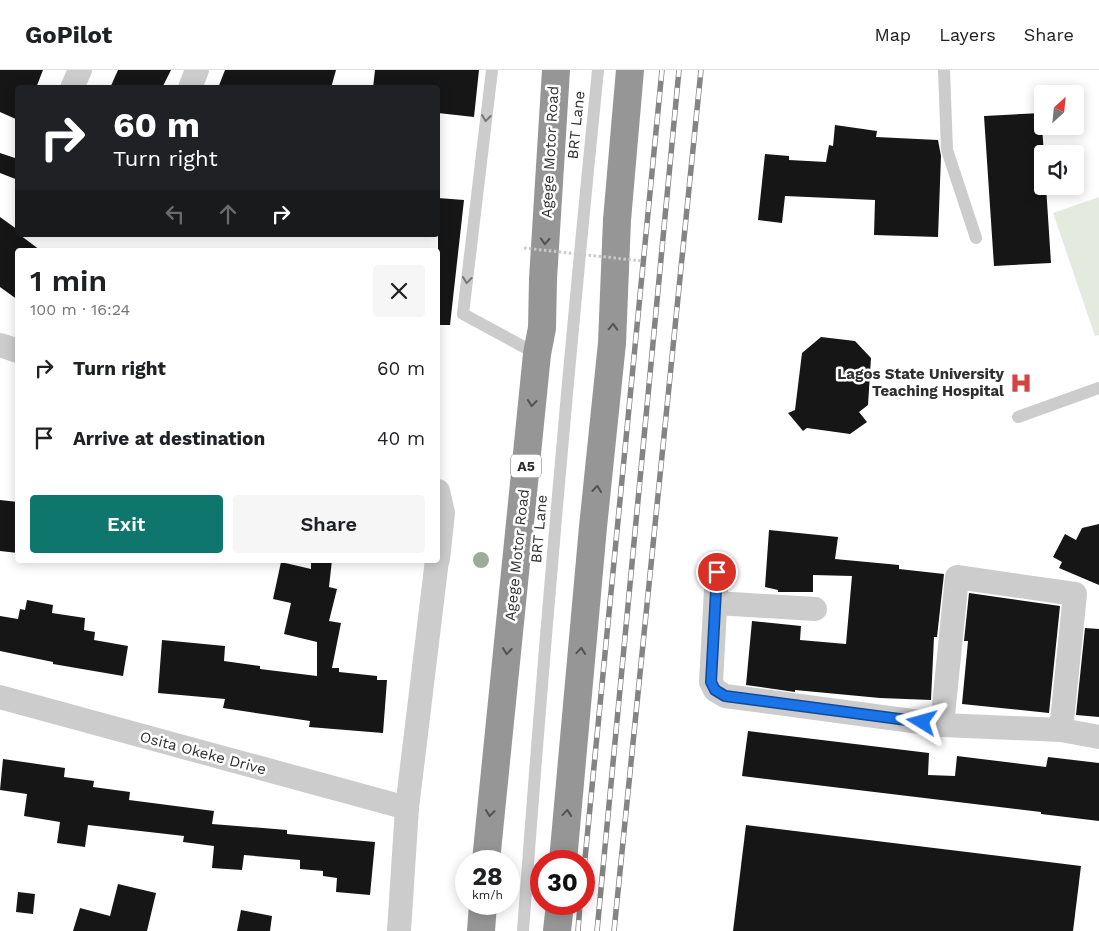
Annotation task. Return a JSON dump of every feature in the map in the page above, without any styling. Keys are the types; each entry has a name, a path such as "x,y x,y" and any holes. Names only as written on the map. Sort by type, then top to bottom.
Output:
{"highway":[{"name":"Agege Motor Road","path":"487,850 537,354 542,328 556,70"},
{"path":"564,850 593,527 612,343 617,220 630,70"},
{"path":"481,931 482,915"},
{"path":"557,931 559,915"}],"street":[{"path":"73,85 80,70"},
{"path":"191,85 197,70"},
{"path":"0,346 15,350"},
{"path":"440,499 443,512 440,536"},
{"path":"399,931 407,808 437,563"},
{"path":"717,572 711,682 715,690 725,696 942,725 1061,730 1099,737"},
{"path":"942,725 957,577 1075,594 1061,730"},
{"path":"716,603 815,609"},
{"name":"Osita Okeke Drive","path":"0,697 407,808"}],"lane":[{"path":"492,70 463,314 537,354"},
{"name":"BRT Lane","path":"523,931 537,740 573,318 598,70"},
{"path":"944,70 947,150 976,238"},
{"path":"1018,416 1099,388"}],"path":[{"path":"524,248 642,261"}],"shaded area":[{"path":"1099,197 1099,335 1095,336 1053,213"}],"building":[{"path":"0,70 43,70 37,85 15,85 15,119 0,112"},
{"path":"118,70 171,70 164,85 111,85"},
{"path":"225,70 336,70 332,85 219,85"},
{"path":"375,70 479,70 474,117 440,113 440,85 373,85"},
{"path":"1034,113 1034,135 1043,135 1043,145 1034,145 1034,195 1047,195 1051,263 994,266 984,116"},
{"path":"835,125 877,131 876,137 938,140 941,156 938,237 874,235 875,200 785,196 782,223 758,220 765,154 789,156 789,160 826,162 829,145 833,146"},
{"path":"0,153 15,158 15,179 0,173"},
{"path":"440,198 464,200 450,325 440,325 440,248 438,248 438,237 440,237"},
{"path":"0,217 15,228 15,237 23,237 37,248 15,248 15,298 0,287"},
{"path":"821,337 855,341 871,358 868,405 859,412 867,422 850,434 807,428 803,431 788,413 795,410 802,353"},
{"path":"0,500 15,502 15,553 0,551"},
{"path":"1099,524 1099,585 1059,568 1062,562 1053,557 1065,534 1076,540 1082,528"},
{"path":"769,530 838,537 835,559 899,565 899,569 944,574 937,637 934,637 931,700 880,698 795,690 795,692 746,685 752,621 801,626 800,640 846,644 852,576 813,575 813,592 778,592 778,590 765,587"},
{"path":"281,563 311,569 311,563 332,563 329,587 337,589 329,621 341,623 332,668 339,668 339,672 377,676 377,680 387,680 383,733 309,727 310,721 223,708 225,699 158,693 162,640 225,646 224,661 260,666 260,669 317,676 317,642 284,634 291,603 273,599"},
{"path":"969,593 1060,606 1049,713 962,704 968,641 964,641"},
{"path":"27,600 53,605 52,613 85,618 84,630 95,632 94,640 128,646 123,676 53,664 53,662 0,651 0,616 18,619 20,609 25,610"},
{"path":"1085,628 1099,629 1099,717 1076,715"},
{"path":"748,731 929,753 928,775 955,776 957,756 1046,767 1048,757 1099,763 1099,821 1041,814 1041,812 742,776"},
{"path":"3,759 65,768 64,777 94,781 93,787 130,792 129,800 214,811 212,824 287,830 287,834 375,842 370,895 336,892 337,878 323,876 323,871 300,869 300,860 244,855 242,870 212,868 214,846 183,842 184,836 88,825 85,847 57,843 60,822 24,816 27,794 0,790"},
{"path":"746,825 1081,866 1073,931 733,931"},
{"path":"118,884 156,893 147,931 73,931 80,908 110,916"},
{"path":"18,892 35,894 33,914 16,912"},
{"path":"241,910 272,916 270,931 237,931"}],"railway":[{"path":"586,850 662,70"},
{"path":"597,931 679,70"},
{"path":"614,931 701,70"},
{"path":"578,931 579,915"}],"place":[{"name":"Lagos State University Teaching Hospital","path":"1021,383"}],"route":[{"path":"717,572 711,682 715,690 725,696 922,722"}]}
